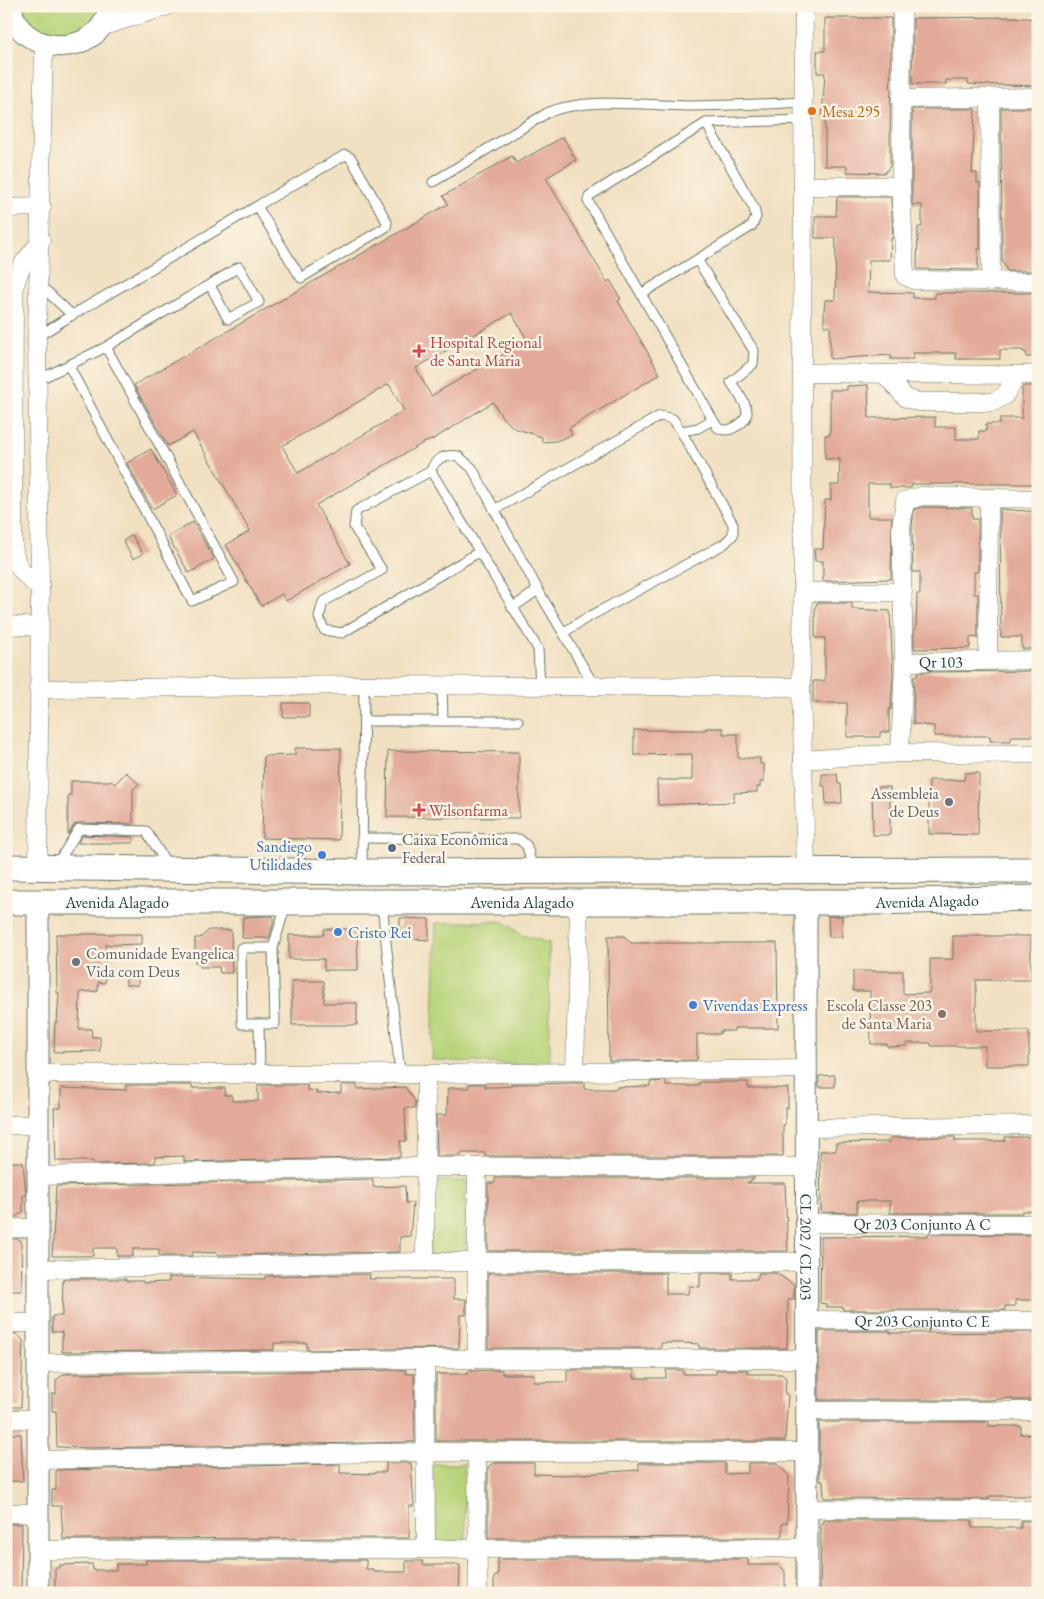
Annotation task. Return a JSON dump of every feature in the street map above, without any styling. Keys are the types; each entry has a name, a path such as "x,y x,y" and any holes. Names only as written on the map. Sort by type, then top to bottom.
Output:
{"main road":[{"name":"Avenida Alagado","path":"6,867 362,872 533,870 976,872 1038,870"},
{"path":"95,901 118,895 179,896 185,886 176,869"},
{"path":"287,902 300,870"},
{"path":"874,902 906,895 976,894 978,884 976,872"},
{"path":"1005,897 1002,886 1006,880 1038,880"},
{"name":"Avenida Alagado","path":"6,902 874,902 1005,897 1038,898"}],"street":[{"path":"101,27 109,6"},
{"path":"10,9 18,26 30,37 44,45 65,48 85,41 101,27 168,6"},
{"path":"804,6 803,592 801,687 806,870"},
{"path":"902,6 901,186 904,270 906,279 1038,282"},
{"path":"44,45 42,207 37,337 40,588 38,689 47,867"},
{"path":"990,97 991,282"},
{"path":"901,98 1038,97"},
{"path":"803,186 901,186"},
{"path":"6,208 42,207"},
{"path":"40,588 19,570 14,556 13,521 14,287 17,274 41,241"},
{"path":"802,373 1038,375"},
{"path":"884,374 906,398 928,402 992,402 1004,396 1018,374"},
{"path":"904,662 901,527 903,505 906,501 922,496 1038,499"},
{"path":"988,660 989,499"},
{"path":"803,592 903,592"},
{"path":"6,625 39,627"},
{"name":"Qr 103","path":"900,753 904,662 1038,660"},
{"path":"38,689 364,686 801,687"},
{"path":"803,760 900,753 1038,754"},
{"path":"38,902 36,1125 39,1269 38,1593"},
{"path":"575,1072 579,902"},
{"name":"CL 202 / CL 203","path":"806,902 808,1069 807,1593"},
{"path":"37,1074 426,1074 808,1069"},
{"path":"426,1074 426,1262"},
{"path":"6,1125 36,1125"},
{"path":"808,1128 1038,1126"},
{"path":"38,1176 425,1167 808,1167"},
{"path":"477,1167 477,1359"},
{"name":"Qr 203 Conjunto A C","path":"807,1223 1038,1224"},
{"path":"6,1228 38,1228"},
{"path":"39,1269 426,1262 808,1262"},
{"name":"Qr 203 Conjunto C E","path":"807,1320 1038,1321"},
{"path":"6,1323 39,1323"},
{"path":"426,1359 426,1548"},
{"path":"39,1363 426,1359 808,1359"},
{"path":"808,1411 1038,1411"},
{"path":"6,1419 38,1419"},
{"path":"38,1460 426,1452 807,1452"},
{"path":"478,1452 478,1593"},
{"path":"807,1509 1038,1510"},
{"path":"6,1513 38,1513"},
{"path":"38,1550 807,1548"}],"lane":[{"path":"433,182 547,113 561,107 588,104 729,106 804,102"},
{"path":"698,260 754,351 753,364 732,382 746,407 748,418 744,423 728,430 717,427 712,420 589,205 588,196 706,122 804,120"},
{"path":"641,294 752,226 756,217 754,208 706,122"},
{"path":"37,337 72,315 257,206 345,155 351,158 387,222 386,227 300,278 257,206"},
{"path":"38,380 106,348 239,267 259,302 228,318 210,285"},
{"path":"39,284 72,315"},
{"path":"69,366 192,601 234,582 106,348"},
{"path":"494,510 660,416 673,419 681,431 733,524 733,535 724,544 583,620 563,633"},
{"path":"681,431 698,428 712,420"},
{"path":"479,552 342,633 324,630 319,617 323,602 382,570 354,527 356,511 431,471 436,461 451,455 465,460 472,468 538,590 596,688"},
{"path":"431,471 538,649 540,686"},
{"path":"512,608 538,590"},
{"path":"362,872 364,686"},
{"path":"442,686 443,721"},
{"path":"365,720 518,722"},
{"path":"47,867 79,829 146,831 176,869"},
{"path":"362,838 519,839 527,846 533,870"},
{"path":"381,901 400,1073"},
{"path":"273,948 241,948 242,1024 275,1024 273,948 287,902"},
{"path":"259,1024 260,1073"}],"green space":[{"path":"23,6 101,6 93,25 71,34 51,36 43,34 35,28 28,19"},
{"path":"502,921 522,935 549,943 550,1063 508,1064 432,1060 436,923"},
{"path":"430,1181 466,1181 465,1256 430,1256"},
{"path":"429,1464 464,1464 466,1544 429,1543"}],"building":[{"path":"1011,17 1038,19 1038,86 968,84 968,80 946,80 946,84 912,84 913,18"},
{"path":"825,18 891,18 890,166 885,173 847,172 847,166 825,166 825,118 822,118 825,73 817,73 817,51 825,51"},
{"path":"1001,108 1038,108 1038,271 1007,271 1002,261"},
{"path":"912,109 975,109 972,173 977,173 977,183 980,183 980,249 978,249 978,270 917,269 918,227 922,227 922,205 912,205"},
{"path":"563,137 576,160 546,178 607,282 610,280 621,299 618,301 660,374 569,428 572,435 556,441 542,442 542,437 514,428 502,417 493,402 432,440 423,443 316,505 350,564 286,601 282,594 261,606 226,545 250,531 193,432 168,446 134,385 448,204 443,196 512,156 516,163","holes":["512,313 527,340 431,396 416,368","389,384 404,411 298,473 282,446"]},
{"path":"837,197 891,197 893,238 891,238 890,260 869,260 868,292 913,293 913,298 935,298 935,293 1038,293 1038,357 1026,357 1026,352 1023,352 1023,350 1000,350 1000,359 956,359 956,353 913,353 913,359 891,359 891,355 830,359 830,326 824,326 824,309 825,300 835,300 836,238 815,238 815,216 836,216"},
{"path":"868,385 869,418 935,417 935,427 956,427 956,439 979,439 979,431 986,431 986,424 1000,424 1000,418 1022,418 1022,388 1024,386 1038,386 1038,484 912,484 911,488 890,488 890,484 868,484 868,517 892,517 891,579 823,581 823,561 815,561 814,549 823,549 825,500 831,500 831,485 839,485 840,459 825,459 825,435 830,435 830,390 847,390 847,386"},
{"path":"151,449 177,495 152,509 127,463"},
{"path":"923,507 972,508 972,519 978,519 978,572 974,572 974,594 978,594 978,638 970,637 970,648 914,649 917,594 920,594 920,572 913,572 912,528 914,509"},
{"path":"1000,509 1038,512 1038,649 1022,649 1022,637 1001,637"},
{"path":"193,522 214,559 189,573 168,537"},
{"path":"132,535 143,554 133,559 123,541"},
{"path":"817,603 852,603 852,609 890,611 893,676 891,709 889,709 889,732 880,732 880,737 847,737 847,703 813,703 813,681 825,681 825,638 815,638 815,608"},
{"path":"1038,671 1038,736 1011,736 1011,741 990,741 990,736 934,736 934,726 913,724 914,676 918,676 918,672"},
{"path":"283,703 309,703 309,717 283,717"},
{"path":"706,728 723,728 723,734 738,734 738,758 760,758 760,764 764,764 764,782 760,782 757,792 734,793 734,802 658,805 657,780 692,780 692,754 634,755 634,730 706,730"},
{"path":"295,748 341,748 339,840 262,838 264,756 295,755"},
{"path":"388,751 519,752 519,818 387,817"},
{"path":"126,772 139,784 133,789 133,824 79,823 74,825 68,835 68,795 71,795 71,781 111,781 115,784"},
{"path":"965,773 979,773 978,835 929,834 929,780 964,780"},
{"path":"822,774 837,774 838,784 841,784 842,803 826,804 825,786 822,786"},
{"path":"872,787 890,787 890,835 873,835"},
{"path":"82,835 133,837 133,843 78,843"},
{"path":"273,916 273,925 269,938 242,938 243,917"},
{"path":"828,916 842,916 842,937 829,937"},
{"path":"400,918 429,919 429,940 400,938"},
{"path":"324,929 357,929 358,970 324,970 324,959 289,959 289,935 324,935"},
{"path":"209,930 231,930 232,973 220,973 219,967 200,967 200,963 195,963 195,938 200,938"},
{"path":"56,934 142,934 142,944 105,945 105,983 98,982 98,991 80,992 79,1029 91,1029 92,1037 100,1037 100,1051 54,1052 55,1022 57,1022 59,993 57,993"},
{"name":"Vivendas Express","path":"608,936 624,936 631,943 777,943 778,1028 734,1028 734,1031 720,1031 720,1034 697,1034 697,1060 609,1061"},
{"path":"953,936 1031,936 1031,980 976,980 976,1031 1029,1031 1029,1066 985,1066 985,1046 931,1046 931,1043 906,1043 906,1046 887,1047 887,1044 871,1044 870,991 853,991 853,971 903,971 903,994 928,993 930,992 930,959 953,959"},
{"path":"126,973 138,973 138,985 126,985"},
{"path":"292,981 324,981 324,1003 357,1003 357,1025 292,1025"},
{"path":"835,1075 835,1087 819,1087 819,1076"},
{"path":"666,1081 666,1086 699,1086 699,1082 748,1082 748,1088 788,1088 788,1108 785,1108 785,1125 783,1125 783,1156 485,1156 485,1153 461,1153 461,1156 437,1156 436,1115 447,1115 448,1088 469,1088 469,1084 485,1084 485,1087 496,1087 512,1086 512,1084 584,1083 584,1089 617,1089 617,1087 650,1086 650,1082"},
{"path":"126,1085 192,1085 192,1088 225,1088 225,1095 232,1095 232,1101 258,1101 258,1085 307,1085 307,1090 317,1091 316,1094 341,1093 341,1085 357,1085 357,1089 405,1087 415,1101 415,1108 405,1108 406,1141 400,1141 400,1157 184,1162 184,1156 155,1157 155,1163 93,1164 93,1161 56,1161 54,1108 61,1108 61,1088 126,1090"},
{"path":"955,1137 955,1141 1005,1141 1005,1137 1038,1137 1038,1211 1022,1211 1022,1213 890,1213 890,1201 857,1201 857,1213 821,1212 820,1151 836,1151 836,1143 890,1142 890,1138"},
{"path":"6,1162 23,1162 26,1195 23,1195 23,1212 15,1217 6,1217"},
{"path":"495,1178 755,1178 747,1183 785,1183 788,1251 488,1251 488,1183 495,1183"},
{"path":"373,1179 373,1187 405,1186 406,1203 413,1203 410,1236 400,1237 400,1252 217,1255 218,1253 192,1252 192,1256 159,1256 159,1249 133,1249 133,1256 117,1256 117,1248 93,1248 93,1256 52,1256 56,1186"},
{"path":"928,1234 1038,1235 1038,1300 1015,1300 1015,1306 1005,1306 1005,1310 843,1310 843,1307 826,1307 826,1304 820,1303 821,1237 928,1236"},
{"path":"6,1239 19,1239 21,1241 22,1291 6,1291"},
{"path":"488,1273 666,1273 666,1294 688,1294 689,1286 700,1287 700,1273 732,1273 732,1279 757,1279 759,1273 776,1273 794,1285 794,1299 788,1299 787,1348 699,1348 699,1344 661,1343 661,1348 488,1348"},
{"path":"370,1274 369,1279 454,1279 454,1299 466,1299 466,1315 460,1315 459,1348 307,1350 307,1343 274,1343 274,1350 62,1352 62,1332 52,1332 52,1316 62,1316 63,1279 126,1279 126,1281 143,1281 143,1283 169,1282 169,1277 265,1279 265,1276"},
{"path":"819,1331 890,1331 890,1333 1038,1332 1038,1400 1012,1400 1012,1398 989,1400 819,1400"},
{"path":"6,1334 17,1334 23,1340 21,1407 6,1407"},
{"path":"406,1370 406,1374 414,1374 415,1442 57,1447 56,1411 52,1411 52,1394 56,1394 56,1380 64,1374"},
{"path":"502,1370 502,1374 534,1374 534,1382 567,1382 567,1370 634,1370 634,1378 666,1378 666,1370 683,1370 683,1374 716,1374 716,1370 748,1370 748,1374 781,1374 786,1378 785,1394 788,1394 785,1441 436,1441 436,1374 468,1374 468,1371"},
{"path":"819,1422 989,1422 989,1426 1021,1426 1021,1434 1038,1435 1038,1496 989,1496 989,1499 824,1498 823,1481 820,1481"},
{"path":"6,1434 21,1434 23,1481 6,1481"},
{"path":"386,1463 411,1463 414,1506 409,1506 409,1538 63,1539 61,1506 52,1506 52,1490 56,1490 56,1470 340,1464 340,1473 375,1474 375,1472 386,1472"},
{"path":"493,1463 534,1463 534,1474 567,1475 639,1470 639,1463 725,1463 725,1474 748,1473 748,1463 777,1463 789,1476 787,1523 782,1523 782,1537 488,1538 488,1467"},
{"path":"824,1520 972,1520 972,1528 1021,1528 1021,1521 1038,1521 1038,1592 820,1593 821,1523 824,1523"},
{"path":"6,1524 22,1524 21,1593 6,1593"},
{"path":"498,1559 748,1559 748,1565 779,1565 785,1571 785,1593 494,1593 494,1577 498,1575"},
{"path":"146,1560 366,1560 366,1569 373,1569 373,1572 406,1572 406,1561 423,1561 423,1565 460,1565 459,1593 55,1593 55,1568 60,1568 60,1565 92,1564 93,1570 116,1570 116,1564 146,1564"}],"place":[{"name":"Mesa 295","path":"812,111"},
{"name":"Hospital Regional de Santa Maria","path":"419,351"},
{"name":"Assembleia de Deus","path":"949,802"},
{"name":"Wilsonfarma","path":"419,810"},
{"name":"Caixa Econômica Federal","path":"392,848"},
{"name":"Sandiego Utilidades","path":"322,855"},
{"name":"Cristo Rei","path":"338,932"},
{"name":"Comunidade Evangelica Vida com Deus","path":"76,962"},
{"name":"Vivendas Express","path":"693,1005"},
{"name":"Escola Classe 203 de Santa Maria","path":"942,1014"}]}
